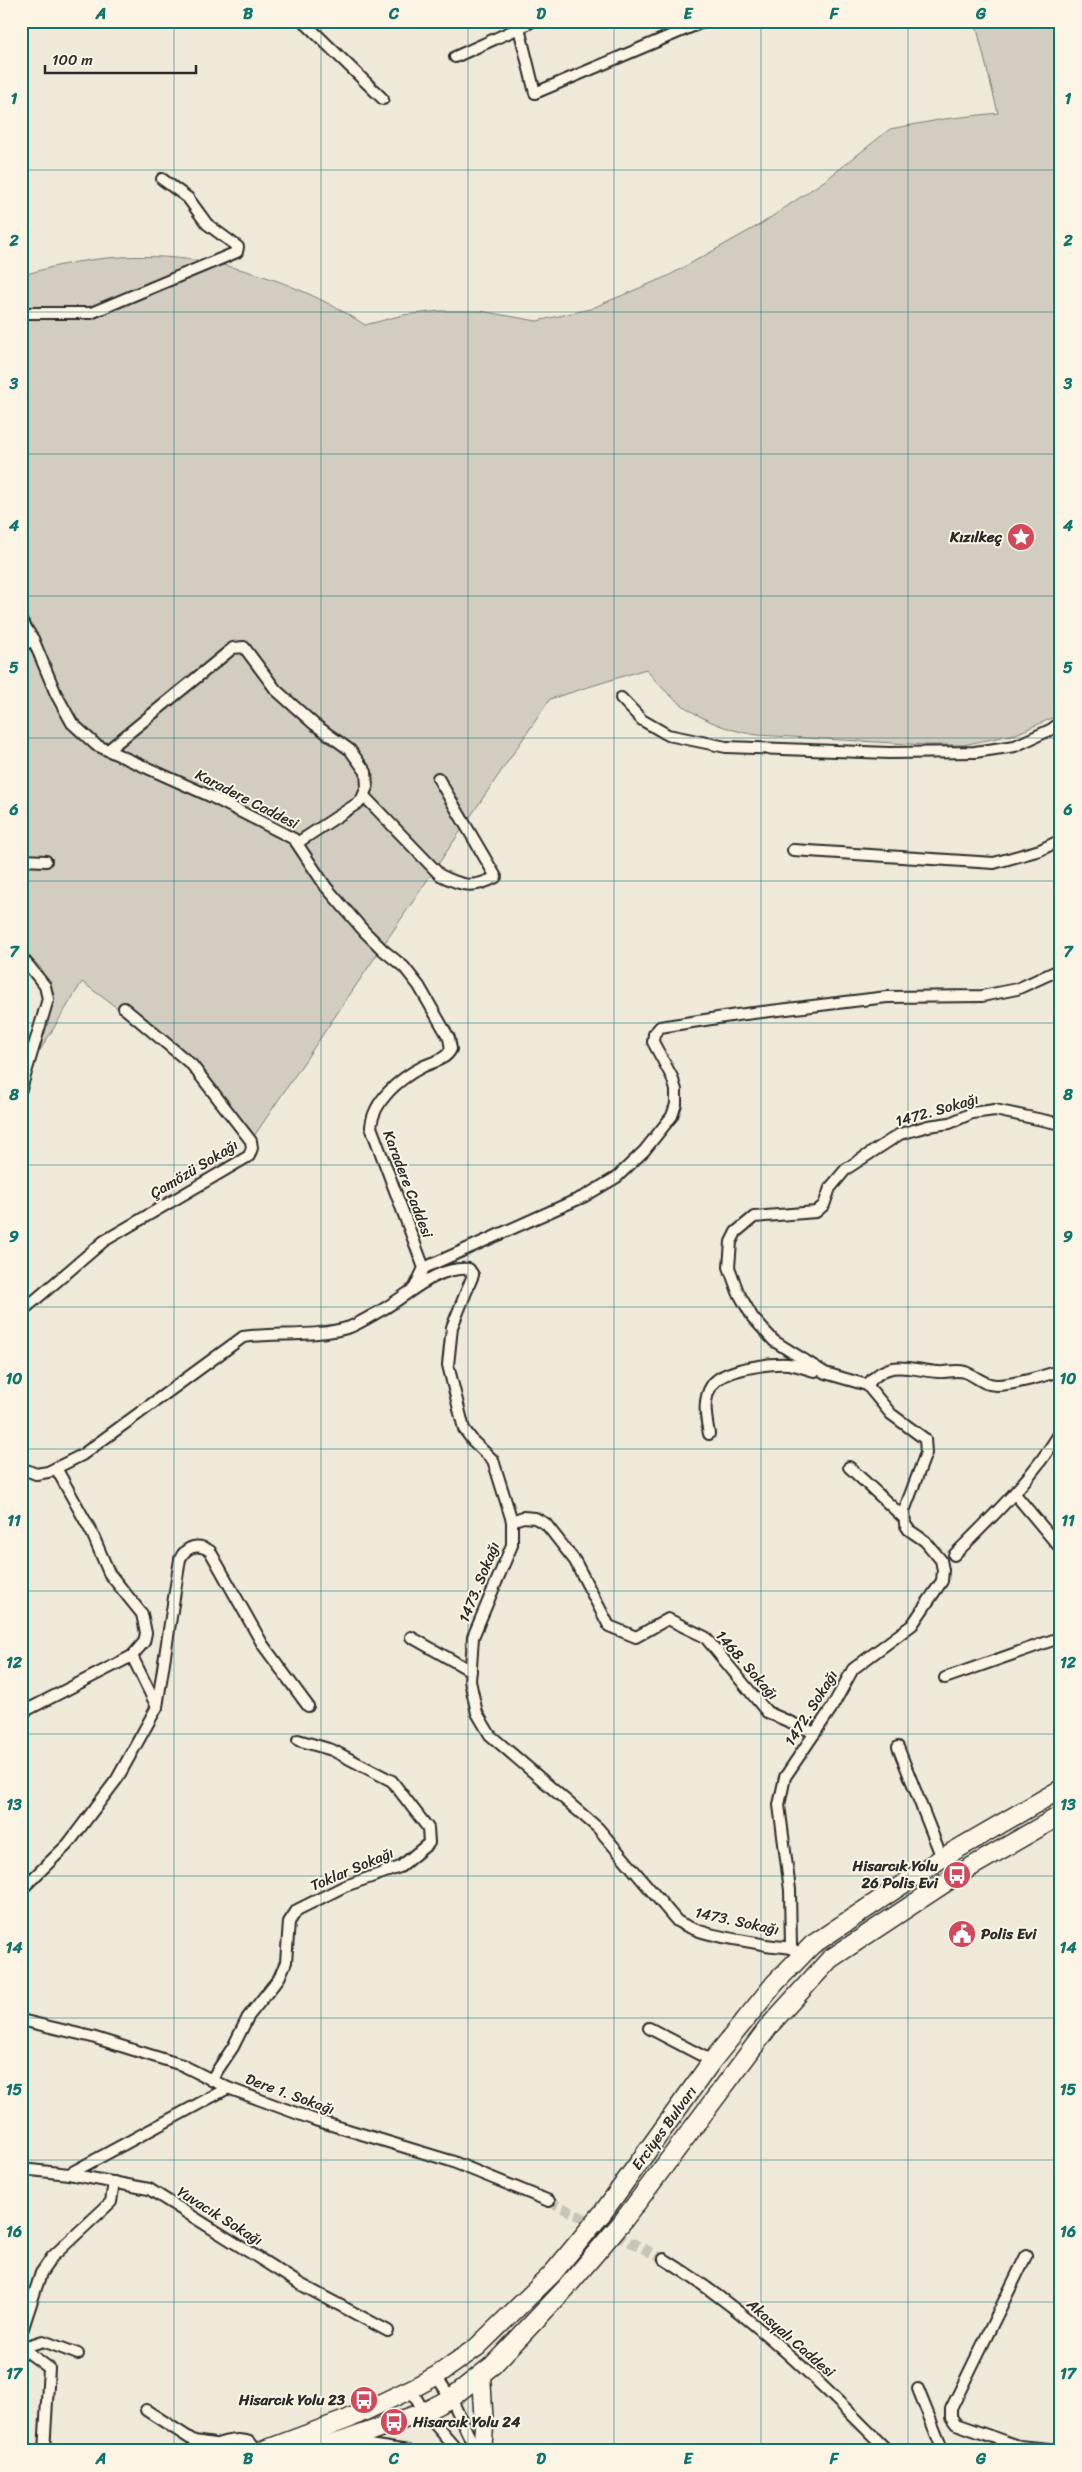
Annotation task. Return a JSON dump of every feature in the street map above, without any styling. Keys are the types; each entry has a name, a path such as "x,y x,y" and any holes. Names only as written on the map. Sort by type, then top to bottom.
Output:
{"highway":[{"name":"Erciyes Bulvarı","path":"262,2451 348,2419 411,2389 436,2376 477,2347 552,2274 604,2210 712,2061 775,1984 797,1951 812,1945 870,1904 942,1858 1061,1789"},
{"name":"Erciyes Bulvarı","path":"307,2451 343,2441 424,2412 451,2398 493,2365 566,2288 623,2221 770,2025 830,1959 957,1875 1061,1815"},
{"path":"481,2375 482,2451"}],"street":[{"path":"303,21 382,100"},
{"path":"455,57 517,24 533,21"},
{"path":"517,24 535,93 705,21"},
{"path":"21,313 91,313 237,252 238,247 236,243 222,237 207,224 188,198 162,179"},
{"name":"Karadere Caddesi","path":"21,620 33,639 56,694 72,723 96,745 210,796 294,838 326,887 364,931 404,967 419,986 451,1041 451,1049 447,1056 421,1068 398,1084 375,1109 372,1118 373,1137 424,1268"},
{"path":"21,647 33,639"},
{"path":"108,750 234,648 242,646 247,648 276,690 314,724 350,750 366,772 368,787 361,801 298,843"},
{"path":"621,698 642,720 668,735 726,746 889,753 975,752 1015,746 1052,729 1061,722"},
{"path":"364,796 440,874 470,886 482,884 496,877 438,778"},
{"path":"793,850 994,864 1040,850 1061,840"},
{"path":"21,860 46,861"},
{"path":"21,956 45,986 48,999 21,1089"},
{"path":"21,1468 36,1474 48,1472 82,1455 243,1338 264,1334 307,1334 350,1327 383,1310 415,1287 424,1268 585,1196 617,1177 644,1151 672,1116 676,1104 676,1090 672,1077 653,1042 654,1034 660,1027 737,1015 887,997 982,996 1017,989 1061,969"},
{"name":"Çamözü Sokağı","path":"21,1312 104,1241 249,1156 251,1152 251,1141 201,1074 124,1008"},
{"name":"1472. Sokağı","path":"867,1385 825,1373 774,1341 754,1318 729,1267 730,1242 740,1228 754,1217 816,1212 824,1205 830,1188 846,1170 900,1134 928,1126 950,1123 972,1113 995,1110 1061,1124"},
{"name":"1473. Sokağı","path":"415,1287 452,1270 467,1269 472,1272 472,1278 452,1327 448,1365 464,1428 473,1441 493,1460 512,1521 512,1545 473,1637 470,1681 477,1713 490,1735 598,1828 677,1921 691,1930 797,1951"},
{"path":"709,1434 705,1413 706,1401 712,1384 724,1374 766,1365 790,1364 825,1373"},
{"path":"904,1518 904,1512 926,1453 927,1443 921,1436 891,1414 867,1385 880,1372 901,1366 925,1371 964,1372 975,1379 998,1385 1061,1370"},
{"path":"954,1555 1015,1494 1042,1461 1061,1431"},
{"path":"21,1713 132,1656 144,1642 146,1632 142,1614 110,1573 92,1534 56,1468"},
{"name":"1472. Sokağı","path":"797,1951 779,1806 784,1777 831,1709 853,1668 912,1625 942,1581 944,1570 941,1560 925,1541 909,1530 904,1518 849,1468"},
{"path":"1015,1494 1061,1549"},
{"name":"1468. Sokağı","path":"512,1521 523,1518 535,1518 546,1524 575,1560 609,1626 636,1637 668,1620 705,1637 766,1712 814,1732"},
{"path":"21,1890 68,1844 117,1779 157,1708 180,1559 187,1549 199,1546 210,1551 263,1645 308,1706"},
{"path":"411,1637 471,1671"},
{"path":"945,1678 1056,1639 1061,1643"},
{"path":"132,1656 157,1708"},
{"name":"Toklar Sokağı","path":"212,2080 233,2047 248,2017 279,1978 286,1962 289,1922 292,1915 297,1910 345,1886 400,1867 426,1847 430,1838 428,1828 392,1780 332,1750 298,1740"},
{"path":"898,1747 942,1858"},
{"name":"Dere 1. Sokağı","path":"21,2020 92,2037 182,2065 228,2088 315,2120 450,2161 548,2202"},
{"path":"649,2028 712,2061"},
{"path":"69,2174 228,2088"},
{"name":"Yuvacık Sokağı","path":"21,2169 69,2174 149,2189 300,2284 388,2331"},
{"path":"21,2334 41,2273 52,2258 111,2202 114,2182"},
{"path":"1026,2256 950,2413 956,2424 1018,2446 1061,2450"},
{"name":"Akasyalı Caddesi","path":"664,2259 690,2274 737,2310 809,2372 888,2451"},
{"path":"21,2349 43,2342 78,2354"},
{"path":"21,2349 49,2368 44,2451"},
{"path":"436,2376 451,2398 476,2451"},
{"path":"411,2389 424,2412 458,2451"},
{"path":"918,2389 944,2451"},
{"path":"146,2410 194,2441 214,2444 244,2440 255,2445 257,2451"},
{"path":"343,2441 408,2451"},
{"path":"202,2451 214,2444"}],"shaded area":[{"path":"975,21 1061,21 1061,714 1016,734 963,745 927,745 757,735 740,732 709,721 681,704 646,669 550,699 252,1139 203,1071 82,982 34,1060 46,985 41,968 21,949 21,276 65,264 110,258 155,257 199,261 242,270 284,284 325,302 365,325 403,315 441,311 480,311 537,321 590,309 668,276 761,224 827,179 890,129 944,119 998,113"}],"tunnel":[{"path":"549,2201 664,2259"}],"place":[{"name":"Kızılkeç","path":"1021,537"},
{"name":"Hisarcık Yolu 26 Polis Evi","path":"957,1875"},
{"name":"Polis Evi","path":"962,1934"},
{"name":"Hisarcık Yolu 23","path":"364,2400"},
{"name":"Hisarcık Yolu 24","path":"394,2422"}]}
